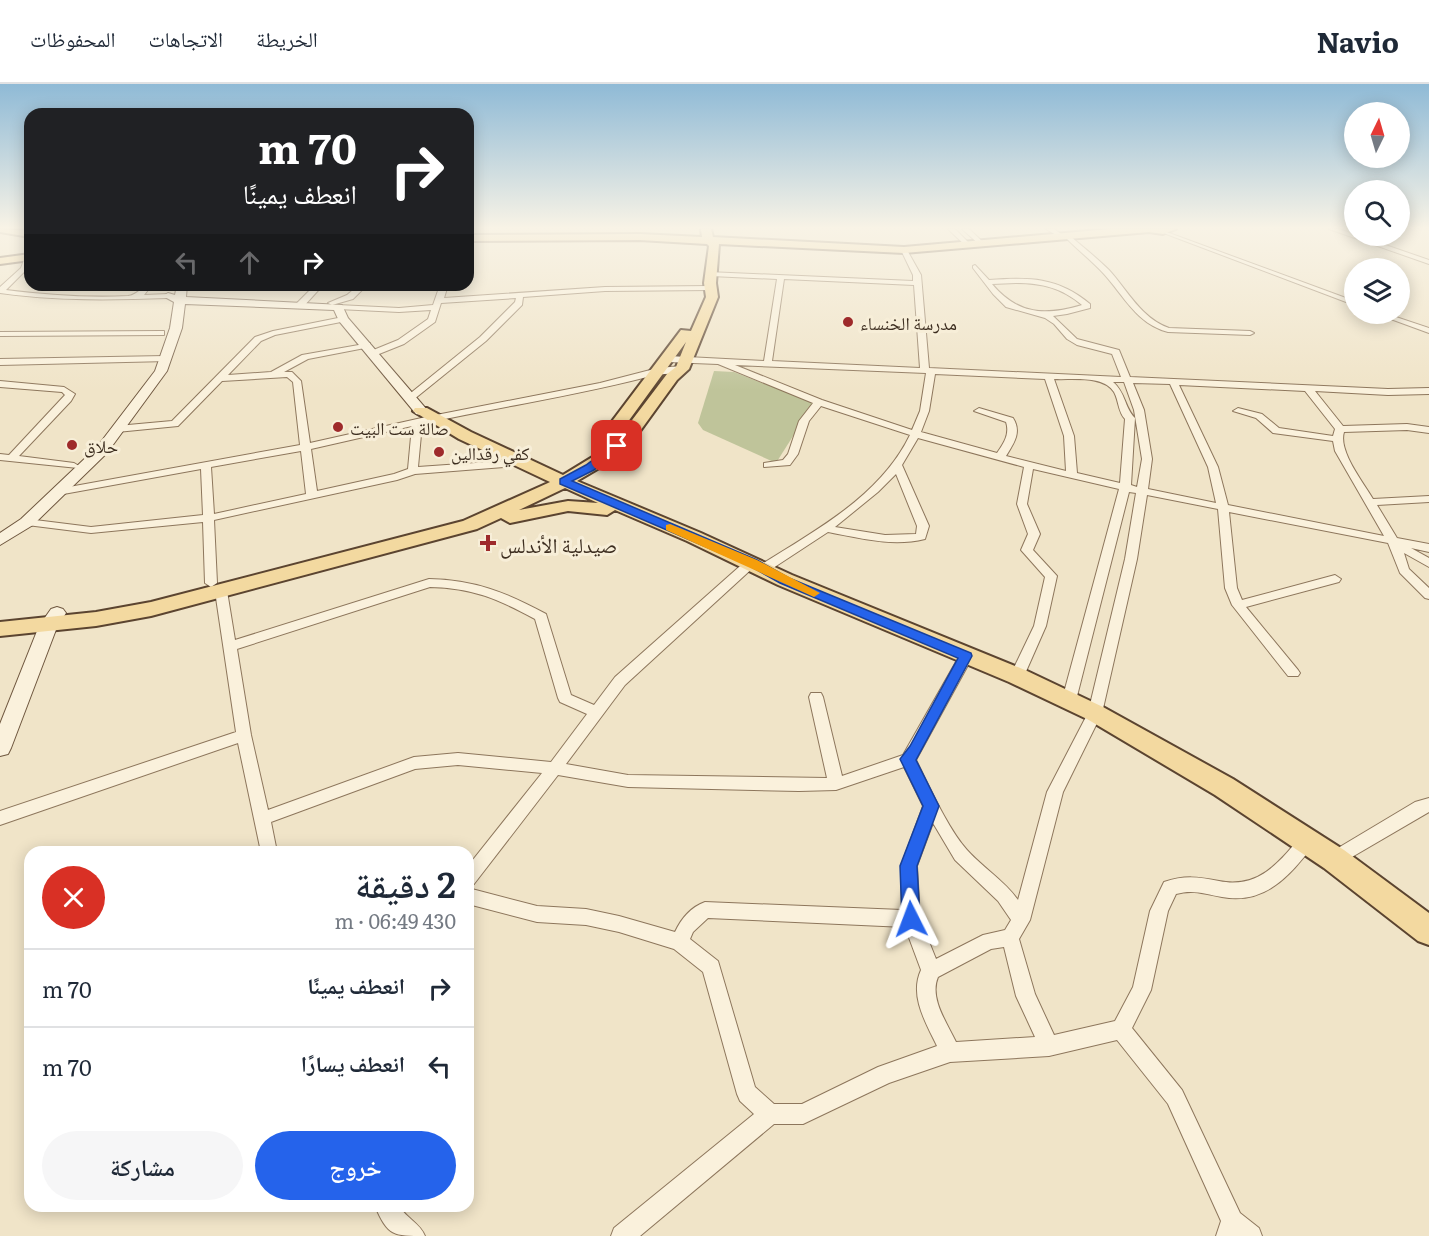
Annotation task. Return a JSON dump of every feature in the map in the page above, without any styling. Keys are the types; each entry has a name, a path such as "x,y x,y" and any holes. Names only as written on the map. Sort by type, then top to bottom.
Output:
{"main road":[{"path":"470,525 605,457 629,435 683,364 712,297 708,283"},
{"path":"0,629 53,619 151,609 216,587 440,524 553,482 611,433 687,331 708,283"},
{"path":"422,415 477,452 753,567"},
{"path":"422,415 607,509 785,580 1070,700 1224,787 1334,859 1429,931"},
{"path":"512,468 527,482 522,492"},
{"path":"216,587 470,525 558,507 607,509"},
{"path":"0,615 53,619"}],"street":[{"path":"117,429 175,424 265,336 340,313 399,310 520,295 708,283"},
{"path":"768,362 780,283"},
{"path":"474,871 620,681 753,567 825,528 886,481 916,434 921,422 928,370 917,283 912,283"},
{"path":"990,283 1009,305 1022,311 1044,314 1067,312 1087,306 1070,294 1047,283"},
{"path":"1115,283 1146,320 1157,327 1168,330 1250,333"},
{"path":"1303,283 1344,299"},
{"path":"1313,283 1344,294"},
{"path":"0,299 24,287"},
{"path":"0,291 57,297 136,297 172,294 319,306 340,313 422,415"},
{"path":"136,297 142,291"},
{"path":"300,305 314,291"},
{"path":"340,313 356,291"},
{"path":"273,374 306,357 371,349 401,342 432,320 442,291"},
{"path":"0,530 17,519 70,473 102,450 161,370 161,333 172,294"},
{"path":"0,540 27,522 58,492 70,473 161,359 176,328 172,294"},
{"path":"413,471 422,415 483,339 519,303 520,295"},
{"path":"319,306 350,297"},
{"path":"1044,314 1055,320 1066,336 1083,344 1107,347 1116,352 1142,419 1147,459 1131,559 1095,713 1055,792 1021,920 1010,938 1026,996 1049,1046"},
{"path":"1410,318 1429,325"},
{"path":"1410,324 1429,331"},
{"path":"0,333 161,333"},
{"path":"0,362 161,359"},
{"path":"716,360 819,402 916,434 1029,465 1125,488 1394,543 1429,548"},
{"path":"58,492 306,447 422,415 601,386 663,365 716,360 1388,392 1429,391"},
{"path":"663,365 683,364"},
{"path":"221,378 289,374 297,381 312,495"},
{"path":"1049,376 1069,436 1072,476"},
{"path":"1070,700 1125,488 1130,418 1125,415 1118,391 1103,378"},
{"path":"1173,381 1214,467 1223,507 1231,588 1238,605 1293,673"},
{"path":"0,384 64,390 70,394 68,399 13,457"},
{"path":"1308,388 1339,434 1340,451 1394,543 1404,570 1429,595"},
{"path":"768,465 786,463 793,454 804,421 819,402"},
{"path":"979,411 1010,420 1013,424 1014,432 1000,457"},
{"path":"1238,411 1259,416 1276,431 1339,434 1407,427 1429,430"},
{"path":"0,457 13,457 70,473"},
{"path":"206,465 216,587 230,646 244,735 268,846"},
{"path":"825,528 882,540 904,541 921,537 923,526 897,465"},
{"path":"1017,676 1040,626 1051,576 1027,550 1034,534 1022,504 1029,465"},
{"path":"27,522 92,530 209,518 397,477 413,471 512,468"},
{"path":"1369,502 1429,499"},
{"path":"1394,543 1429,563"},
{"path":"1238,605 1335,579"},
{"path":"230,646 429,583 461,583 496,592 540,617 565,698 595,711"},
{"path":"0,748 53,619"},
{"path":"261,819 414,763 458,759 554,768 628,781 836,784 908,759 966,656"},
{"path":"816,697 836,784"},
{"path":"0,818 244,735"},
{"path":"908,759 931,806 961,855 1004,895 1021,920"},
{"path":"1334,859 1421,807 1429,805"},
{"path":"931,806 909,866 911,919 931,971"},
{"path":"622,1236 770,1114 803,1114 885,1074 950,1052 1049,1046 1121,1029 1142,990 1159,910 1170,888 1183,882 1199,882 1222,890 1239,891 1273,879 1307,841"},
{"path":"474,898 537,914 586,917 619,924 679,942 711,966 747,1094 770,1114"},
{"path":"679,942 687,926 705,910 911,919"},
{"path":"950,1052 926,998 925,978 931,971 989,941 1010,938"},
{"path":"1121,1029 1175,1097 1229,1228 1251,1236"},
{"path":"390,1212 396,1223 414,1236"}],"green space":[{"path":"714,371 734,372 814,403 776,463 703,430 698,423"}],"slow traffic":[{"path":"670,527 752,562 814,593"}],"place":[{"name":"مدرسة الخنساء","path":"848,322"},
{"name":"صالة ست البيت","path":"338,427"},
{"name":"حلاق","path":"72,445"},
{"name":"كفي رقدالين","path":"439,452"},
{"name":"صيدلية الأندلس","path":"488,543"}],"route":[{"path":"617,446 590,468 564,482 752,562 785,580 966,656 908,759 931,806 909,866 911,919"}]}
